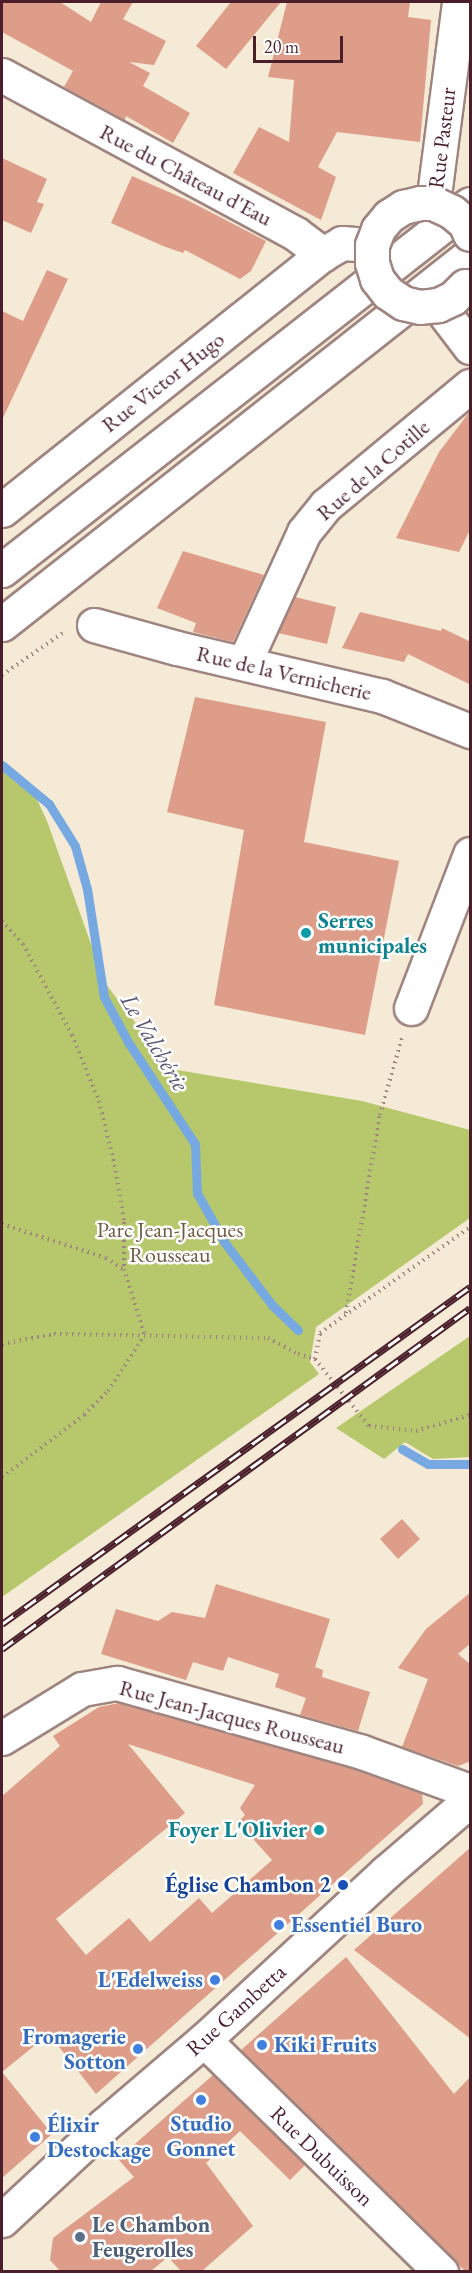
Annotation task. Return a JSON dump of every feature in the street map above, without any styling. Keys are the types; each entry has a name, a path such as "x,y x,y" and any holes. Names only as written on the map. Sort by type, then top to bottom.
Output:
{"main road":[{"name":"Rue Pasteur","path":"433,203 459,2"},
{"name":"Rue du Château d'Eau","path":"2,75 296,234 323,254"},
{"path":"469,277 453,298 438,305 420,307 403,303 388,293 377,279 372,263 372,245 378,229 389,216 403,207 433,203 452,212 465,223 471,234"},
{"path":"2,570 471,204"},
{"path":"323,254 342,243 372,245"},
{"name":"Rue Victor Hugo","path":"2,510 323,254"},
{"path":"2,624 469,277"},
{"path":"438,305 471,347"},
{"name":"Rue de la Cotille","path":"244,663 304,532 326,505 471,386"},
{"name":"Rue de la Vernicherie","path":"94,625 177,648 382,696 471,731"},
{"path":"411,1008 471,854"},
{"name":"Rue Jean-Jacques Rousseau","path":"2,1738 82,1689 117,1683 362,1752 471,1791"},
{"name":"Rue Gambetta","path":"2,2220 104,2125 204,2040 386,1872 471,1800"},
{"name":"Rue Dubuisson","path":"204,2040 441,2271"}],"path":[{"path":"2,675 38,648 67,631 94,625"},
{"path":"2,921 23,944 61,1015 99,1101 116,1171 124,1222 124,1269 145,1336"},
{"path":"346,1313 380,1115 411,1008"},
{"path":"2,1224 106,1258 124,1269"},
{"path":"315,1359 320,1333 471,1227"},
{"path":"2,1344 54,1334 268,1338 298,1354 315,1359 369,1426 416,1431 471,1415"},
{"path":"2,1477 52,1442 92,1407 108,1391 145,1336"}],"green space":[{"name":"Parc Jean-Jacques Rousseau","path":"2,764 35,795 47,821 105,983 171,1069 362,1101 470,1130 470,1218 316,1327 310,1362 319,1374 2,1597"},
{"path":"470,1336 470,1457 433,1459 405,1442 384,1459 336,1428"}],"building":[{"path":"2,2 60,2 91,22 101,2 133,2 123,19 166,41 154,65 129,62 150,73 143,86 190,113 173,143 126,116 125,120 64,87 73,71 2,32"},
{"path":"231,2 281,2 226,69 196,46"},
{"path":"287,2 410,2 408,17 431,20 420,142 337,132 318,167 336,177 321,220 233,173 259,127 289,142 294,80 268,77"},
{"path":"2,158 47,179 37,202 44,204 31,233 2,220"},
{"path":"132,176 187,200 266,241 251,271 240,279 185,250 183,253 163,246 111,223"},
{"path":"47,270 68,279 2,420 2,311 23,321"},
{"path":"471,410 471,528 459,552 396,538 439,452"},
{"path":"183,551 264,575 233,642 193,632 196,623 157,608"},
{"path":"295,597 336,607 327,644 278,633"},
{"path":"360,612 441,631 442,628 471,642 471,685 408,654 404,662 342,648"},
{"name":"Serres municipales","path":"195,697 326,722 304,842 399,861 365,1035 214,1005 244,830 167,812"},
{"path":"402,1519 420,1539 398,1559 380,1539"},
{"path":"216,1584 330,1619 315,1667 323,1670 322,1677 370,1692 358,1731 300,1715 306,1698 275,1687 279,1674 228,1657 223,1671 193,1662 186,1680 101,1654 116,1609 158,1621 172,1612 205,1618"},
{"path":"471,1592 471,1643 458,1654 471,1665 471,1761 458,1766 402,1747 428,1679 398,1668 426,1629"},
{"path":"119,1703 347,1767 422,1794 423,1804 96,2094 49,2034 2,2072 2,1796 60,1746 53,1736 99,1707","holes":["128,1744 255,1785 240,1808 245,1815 238,1822 272,1860 212,1913 199,1898 150,1942 129,1918 86,1955 56,1919 185,1813"]},
{"path":"471,1847 471,2039 354,1950"},
{"path":"346,1957 454,2094 471,2076 471,2271 465,2271 241,2050"},
{"path":"2,2072 52,2134 2,2178"},
{"path":"213,2075 305,2165 290,2180 240,2131 206,2163 253,2226 202,2271 181,2271 168,2257 151,2271 60,2271 50,2260 53,2238 134,2177 118,2159"}],"waterway":[{"name":"Le Valchérie","path":"2,765 49,804 75,846 87,889 104,997 128,1042 195,1144 197,1193 225,1243 272,1305 298,1330"},
{"name":"Le Valchérie","path":"402,1449 428,1464 470,1464"}],"railway":[{"path":"2,1624 470,1287"},
{"path":"2,1649 470,1308"}],"place":[{"name":"Serres municipales","path":"306,933"},
{"name":"Foyer L'Olivier","path":"319,1830"},
{"name":"Église Chambon 2","path":"343,1885"},
{"name":"Essentiel Buro","path":"279,1925"},
{"name":"L'Edelweiss","path":"215,1980"},
{"name":"Kiki Fruits","path":"262,2045"},
{"name":"Fromagerie Sotton","path":"138,2049"},
{"name":"Studio Gonnet","path":"201,2100"},
{"name":"Élixir Destockage","path":"35,2137"},
{"name":"Le Chambon Feugerolles","path":"80,2237"}]}
